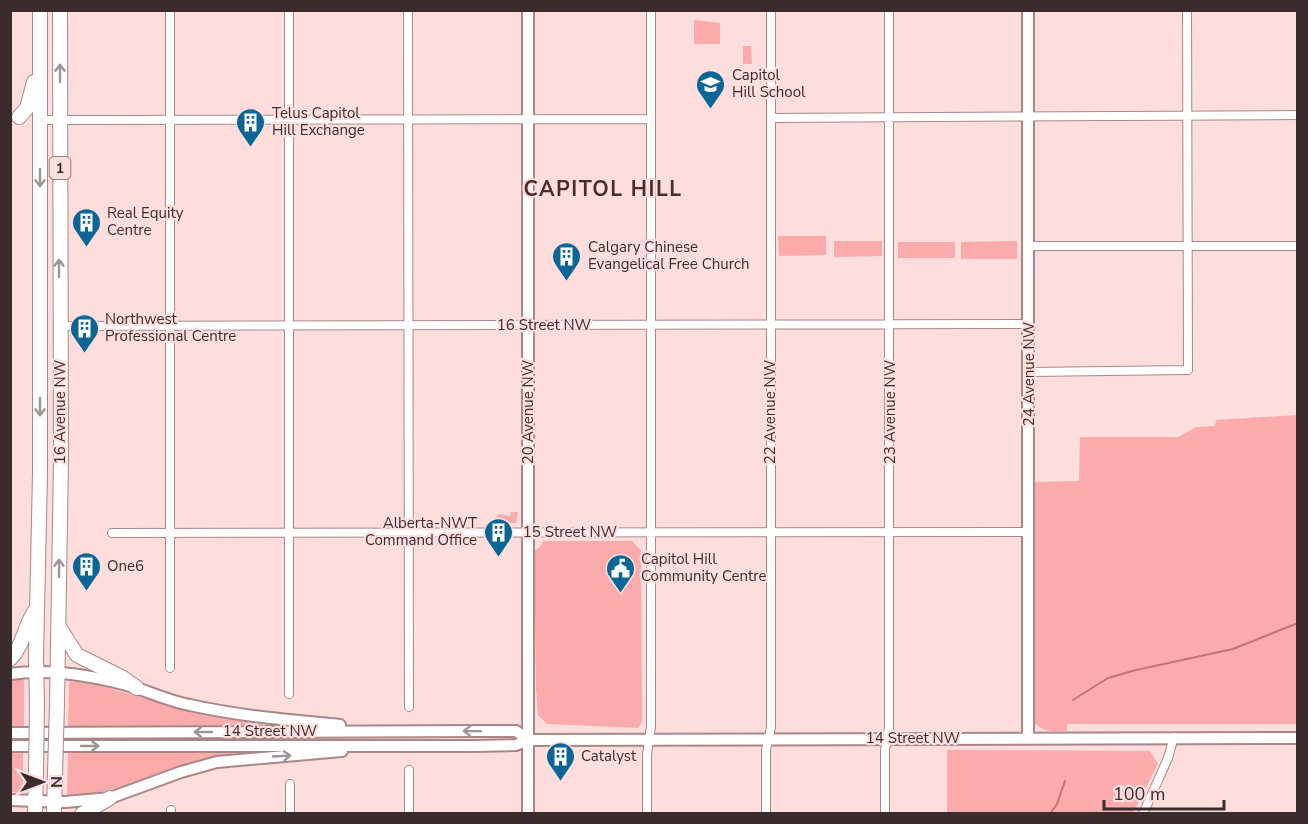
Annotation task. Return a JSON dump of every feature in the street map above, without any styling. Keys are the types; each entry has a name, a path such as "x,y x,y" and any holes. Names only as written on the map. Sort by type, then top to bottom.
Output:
{"highway":[{"name":"16 Avenue NW","path":"35,808 40,473 40,10"},
{"name":"16 Avenue NW","path":"54,808 61,460 60,10"},
{"path":"19,117 27,108 40,60"},
{"path":"10,659 20,647 27,622 37,608"},
{"path":"59,627 77,655 123,678 137,688"},
{"path":"82,813 110,798"}],"main road":[{"name":"20 Avenue NW","path":"528,10 528,813"},
{"name":"24 Avenue NW","path":"1028,10 1028,738"},
{"path":"10,674 36,672 88,675 137,688 186,705 251,717 388,731"},
{"name":"14 Street NW","path":"10,733 516,731 528,740"},
{"name":"14 Street NW","path":"10,746 516,745 528,740 650,738 1298,738"},
{"path":"10,800 35,808 54,808 110,798 180,772 231,759 326,753 387,746"}],"street":[{"path":"170,10 170,668"},
{"path":"289,10 289,694"},
{"path":"408,10 408,707"},
{"path":"647,813 652,533 651,10"},
{"name":"22 Avenue NW","path":"766,813 766,750 771,727 771,10"},
{"name":"23 Avenue NW","path":"885,813 885,750 889,727 889,10"},
{"path":"1029,372 1188,370 1187,10"},
{"path":"771,118 1298,115"},
{"path":"40,120 651,119"},
{"path":"1029,246 1298,246"},
{"name":"16 Street NW","path":"59,326 1029,324"},
{"name":"15 Street NW","path":"112,533 1028,532"},
{"path":"1143,813 1168,758 1174,737"},
{"path":"408,770 409,813"},
{"path":"290,784 290,813"}],"shaded area":[{"path":"694,20 720,23 720,44 694,44"},
{"path":"743,46 751,46 752,64 743,64"},
{"path":"778,236 826,236 826,255 779,256"},
{"path":"834,241 882,241 882,256 834,257"},
{"path":"1017,241 1017,259 961,259 961,242"},
{"path":"898,242 955,242 955,258 898,258"},
{"path":"1297,415 1297,724 1067,724 1067,731 1049,731 1037,726 1033,722 1034,482 1079,481 1080,437 1178,437 1197,427 1215,426 1216,420"},
{"path":"511,512 518,512 516,523 495,524 498,522 498,514 510,516"},
{"path":"543,541 633,541 641,550 642,722 638,728 547,724 538,715 534,551"},
{"path":"24,679 24,726 11,727 11,680"},
{"path":"69,681 91,683 133,695 263,721 262,725 68,727"},
{"path":"947,750 1150,751 1158,764 1133,813 947,813"},
{"path":"10,751 23,751 23,793 11,792"},
{"path":"68,751 232,751 232,755 190,765 130,785 67,796"}],"waterway":[{"path":"1073,700 1108,678 1233,649 1298,623"},
{"path":"1050,814 1057,804 1065,781"}],"place":[{"name":"Capitol Hill School","path":"711,110"},
{"name":"Telus Capitol Hill Exchange","path":"251,148"},
{"name":"Real Equity Centre","path":"86,248"},
{"name":"Calgary Chinese Evangelical Free Church","path":"567,282"},
{"name":"Northwest Professional Centre","path":"84,354"},
{"name":"Alberta-NWT Command Office","path":"498,558"},
{"name":"One6","path":"86,592"},
{"name":"Capitol Hill Community Centre","path":"620,594"},
{"name":"Catalyst","path":"560,782"}],"district":[{"name":"CAPITOL HILL","path":"603,189"}]}
